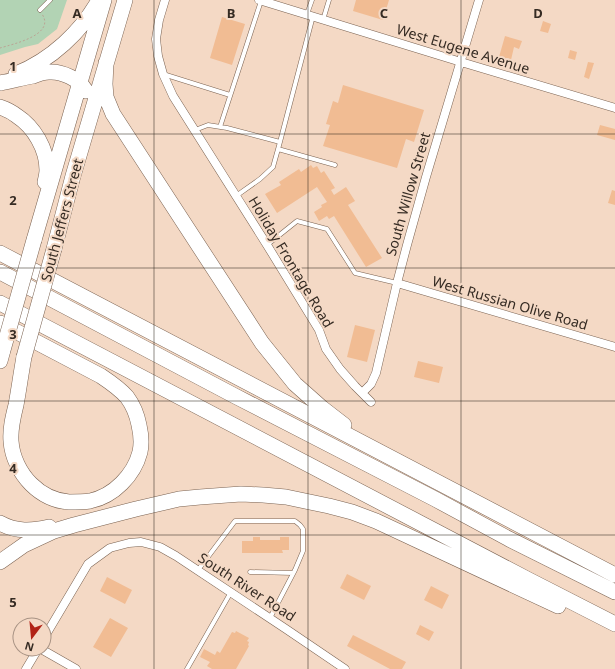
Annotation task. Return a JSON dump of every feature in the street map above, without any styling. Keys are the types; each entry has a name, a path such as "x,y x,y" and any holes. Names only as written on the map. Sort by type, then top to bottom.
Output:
{"highway":[{"path":"0,82 41,61 64,43 80,26 99,0"},
{"name":"South Jeffers Street","path":"1,356 104,0"},
{"name":"South Jeffers Street","path":"0,441 73,176 125,0"},
{"path":"106,63 106,98 113,114 262,343 295,384 322,408 364,439 409,466"},
{"path":"0,82 8,82 48,72 56,72 80,83 86,92 87,102 73,176"},
{"path":"0,107 23,119 34,131 45,154 47,168 46,179 34,240"},
{"path":"0,253 615,575"},
{"path":"0,272 509,539 615,592"},
{"path":"0,303 615,624"},
{"path":"0,323 101,376 116,386 127,397 134,408 138,419 141,435 140,451 132,471 125,480 110,493 91,501 65,501 55,499 37,490 24,477 14,455 11,442 11,424 16,405 24,357"},
{"path":"0,562 24,545 54,531 74,524 179,499 241,494 286,497 352,512 376,521 615,632"},
{"path":"0,523 14,529 33,530 96,515 136,509"}],"street":[{"name":"Holiday Frontage Road","path":"165,0 159,20 156,39 162,74 173,96 319,330 326,349 340,368 371,402"},
{"name":"West Eugene Avenue","path":"260,0 615,108"},
{"name":"South Willow Street","path":"362,393 371,384 376,373 397,283 424,184 479,0"},
{"name":"West Russian Olive Road","path":"397,283 615,347"},
{"name":"South River Road","path":"52,625 88,564 110,548 142,542 160,547 176,556 345,669"},
{"path":"52,655 76,669"},
{"path":"26,669 33,657"}],"lane":[{"path":"40,10 50,0"},
{"path":"220,127 260,0"},
{"path":"236,196 260,179 273,166 310,15 312,0"},
{"path":"323,20 329,0"},
{"path":"162,74 230,95"},
{"path":"195,131 208,124 280,142"},
{"path":"278,149 335,165"},
{"path":"267,245 297,221 327,230 355,273 397,283"},
{"path":"198,571 235,522 295,521 303,529 303,551 270,618"},
{"path":"250,572 293,573"},
{"path":"187,669 231,592"}],"path":[{"path":"0,48 21,42 38,34 44,27 45,22 40,10"}],"green space":[{"path":"0,0 67,0 57,29 38,44 0,55"}],"building":[{"path":"356,0 389,0 383,20 353,11"},
{"path":"222,17 245,24 232,65 210,58"},
{"path":"543,21 551,24 548,33 540,31"},
{"path":"505,36 522,41 519,49 514,47 511,60 499,57"},
{"path":"570,50 577,52 575,60 568,58"},
{"path":"588,62 594,63 589,79 584,77"},
{"path":"343,85 424,110 414,142 406,139 397,168 323,146 330,125 326,124 333,101 338,103"},
{"path":"600,125 615,129 615,140 597,135"},
{"path":"311,165 313,168 317,166 321,173 324,171 335,188 331,190 334,195 346,187 355,201 348,205 382,258 366,267 334,216 329,219 327,216 319,221 314,212 322,207 321,205 327,202 317,187 277,213 265,194 281,185 279,182 299,169 301,172"},
{"path":"612,190 615,191 615,205 608,203"},
{"path":"355,325 375,330 367,362 347,357"},
{"path":"418,361 443,367 439,383 414,377"},
{"path":"253,537 260,537 260,540 280,540 280,537 289,537 289,550 282,550 283,553 242,553 242,541 253,541"},
{"path":"347,574 371,586 364,600 340,588"},
{"path":"107,577 132,590 125,604 100,591"},
{"path":"431,586 449,595 442,609 424,600"},
{"path":"110,618 128,628 111,657 93,647"},
{"path":"420,625 434,632 429,641 416,634"},
{"path":"236,631 249,638 247,641 249,642 249,646 236,669 212,669 207,666 210,662 200,657 204,649 215,655 217,651 220,653 232,632 235,633"},
{"path":"353,635 406,662 402,669 390,669 347,646"}]}
